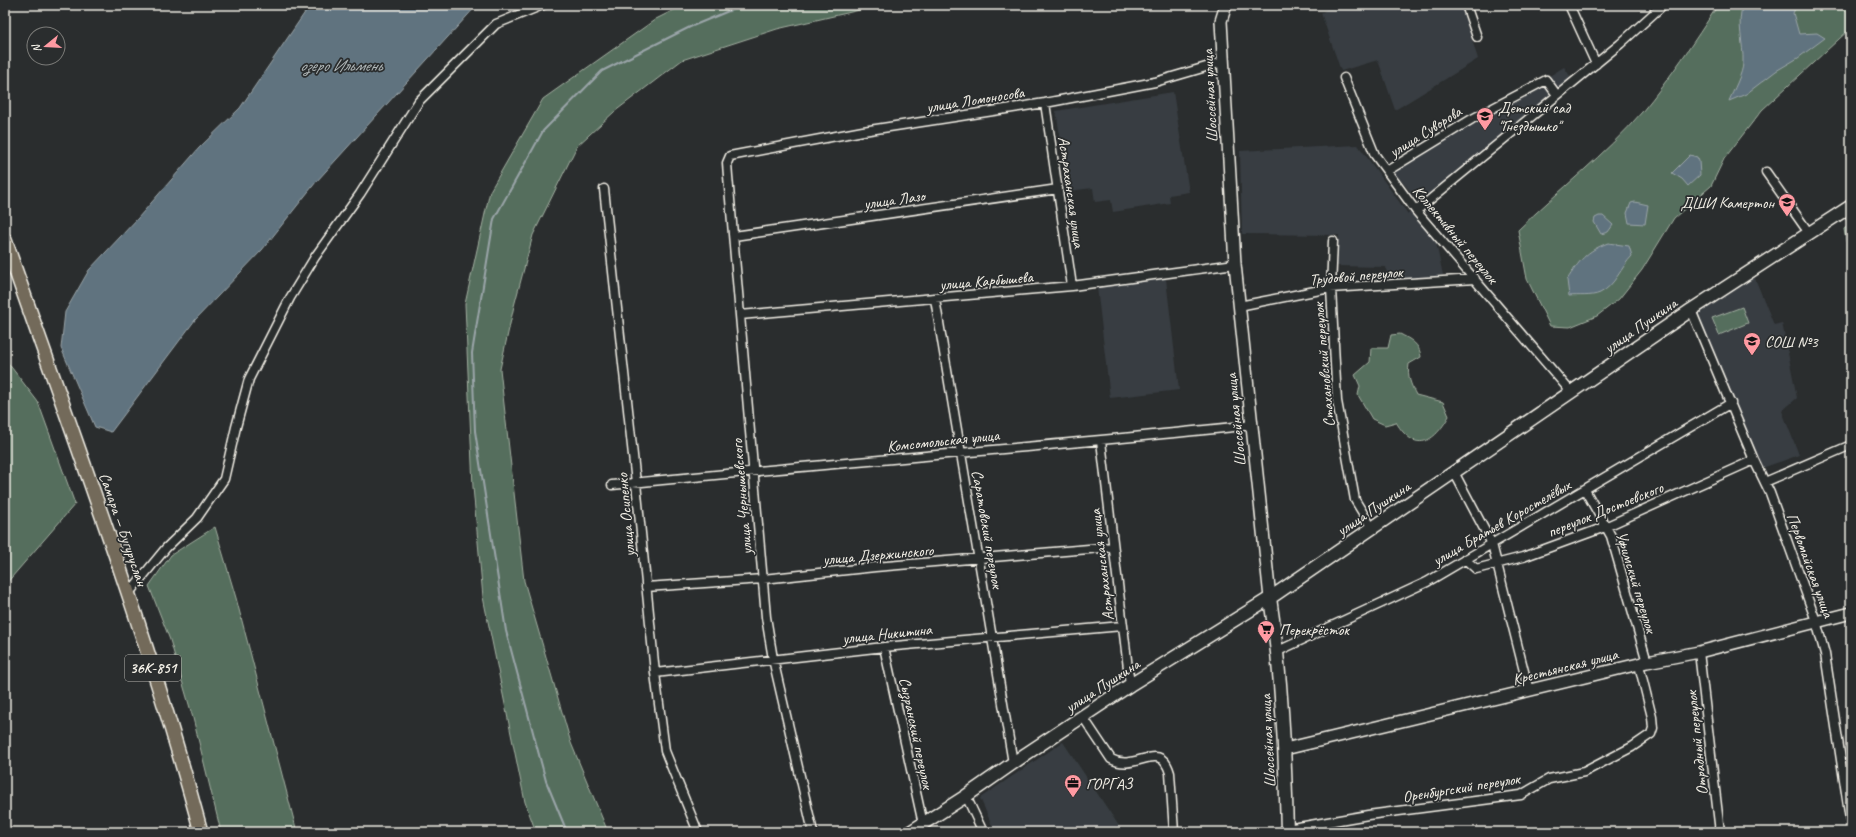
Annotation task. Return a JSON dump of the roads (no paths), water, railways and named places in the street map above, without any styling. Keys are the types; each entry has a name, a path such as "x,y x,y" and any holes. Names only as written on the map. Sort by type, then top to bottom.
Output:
{"main road":[{"name":"улица Пушкина","path":"910,832 1130,685 1270,598 1691,310 1851,206"},
{"name":"Самара — Бугуруслан","path":"5,240 129,593 173,731 201,832"},
{"name":"Шоссейная улица","path":"1270,598 1278,651 1285,749 1287,830"}],"street":[{"path":"129,593 166,548 198,518 224,479 249,379 290,298 315,257 360,194 419,101 496,24 543,5"},
{"name":"Шоссейная улица","path":"1226,5 1221,21 1235,264 1270,598"},
{"path":"1466,5 1477,37"},
{"path":"1569,5 1596,64"},
{"path":"1416,211 1596,64 1663,5"},
{"name":"улица Ломоносова","path":"730,156 862,131 1045,103 1155,82 1223,62"},
{"name":"Коллективный переулок","path":"1344,78 1375,155 1387,172 1416,211 1572,392"},
{"name":"улица Суворова","path":"1387,172 1472,119 1546,80 1558,95"},
{"name":"Астраханская улица","path":"1045,103 1072,286"},
{"name":"улица Чернышевского","path":"730,156 727,163 728,176 766,617 773,659 813,832"},
{"path":"1766,172 1808,233"},
{"name":"улица Осипенко","path":"604,189 655,673 665,751 698,832"},
{"name":"улица Лазо","path":"734,236 1058,189"},
{"name":"Стахановский переулок","path":"1333,241 1331,288 1337,401 1355,500 1372,528"},
{"name":"улица Карбышева","path":"740,315 1072,286 1235,264"},
{"name":"Трудовой переулок","path":"1239,306 1331,288 1475,279"},
{"name":"Саратовский переулок","path":"935,299 1013,764"},
{"name":"Первомайская улица","path":"1691,310 1754,460 1765,482 1816,621 1826,654 1851,826"},
{"name":"улица Братьев Коростелёвых","path":"1278,651 1427,582 1731,403"},
{"name":"Комсомольская улица","path":"612,485 753,471 870,462 961,452 1101,441 1252,425"},
{"name":"Астраханская улица","path":"1101,441 1130,685"},
{"path":"1765,482 1851,445"},
{"name":"переулок Достоевского","path":"1465,560 1476,569 1523,557 1605,527 1754,460"},
{"path":"1454,472 1492,544 1529,691"},
{"name":"Уфимский переулок","path":"1585,490 1611,536 1643,663"},
{"name":"улица Дзержинского","path":"646,587 763,579 875,567 1113,547"},
{"name":"Крестьянская улица","path":"1285,749 1643,663 1699,652 1851,613"},
{"name":"улица Никитина","path":"655,673 773,659 992,637 1122,626"},
{"name":"Сызранский переулок","path":"884,648 923,824"},
{"name":"Отрадный переулок","path":"1699,652 1720,832"},
{"name":"Оренбургский переулок","path":"1287,830 1368,815 1521,795 1548,779 1584,772 1632,747 1651,734 1653,728 1652,717 1643,663"},
{"path":"1083,717 1111,759 1118,763 1136,762 1154,756 1162,757 1167,763 1170,773 1174,832"},
{"path":"966,796 983,832"}],"water":[{"name":"озеро Ильмень","path":"310,5 477,5 316,182 262,250 195,320 111,432 95,427 61,348 65,312 89,270 138,218 199,148 240,108"},
{"path":"1743,5 1797,5 1793,13 1799,34 1817,33 1825,38 1798,58 1776,71 1746,94 1729,101 1743,67 1740,19"},
{"path":"1690,155 1697,157 1699,161 1700,175 1688,186 1682,179 1672,173"},
{"path":"1635,202 1648,205 1645,224 1629,223 1627,213 1631,203"},
{"path":"1603,216 1613,225 1608,232 1601,234 1594,222 1595,218"},
{"path":"1608,243 1629,246 1632,256 1624,265 1614,281 1600,293 1593,295 1569,296 1567,280 1575,267 1594,249"}],"waterway":[{"path":"567,832 546,781 506,631 475,431 472,353 494,219 543,131 602,71 690,27 743,5"}],"place":[{"name":"Детский сад \"Гнездышко\"","path":"1485,131"},
{"name":"ДШИ Камертон","path":"1787,217"},
{"name":"СОШ №3","path":"1752,356"},
{"name":"Перекрёсток","path":"1266,644"},
{"name":"ГОРГАЗ","path":"1073,798"}]}
